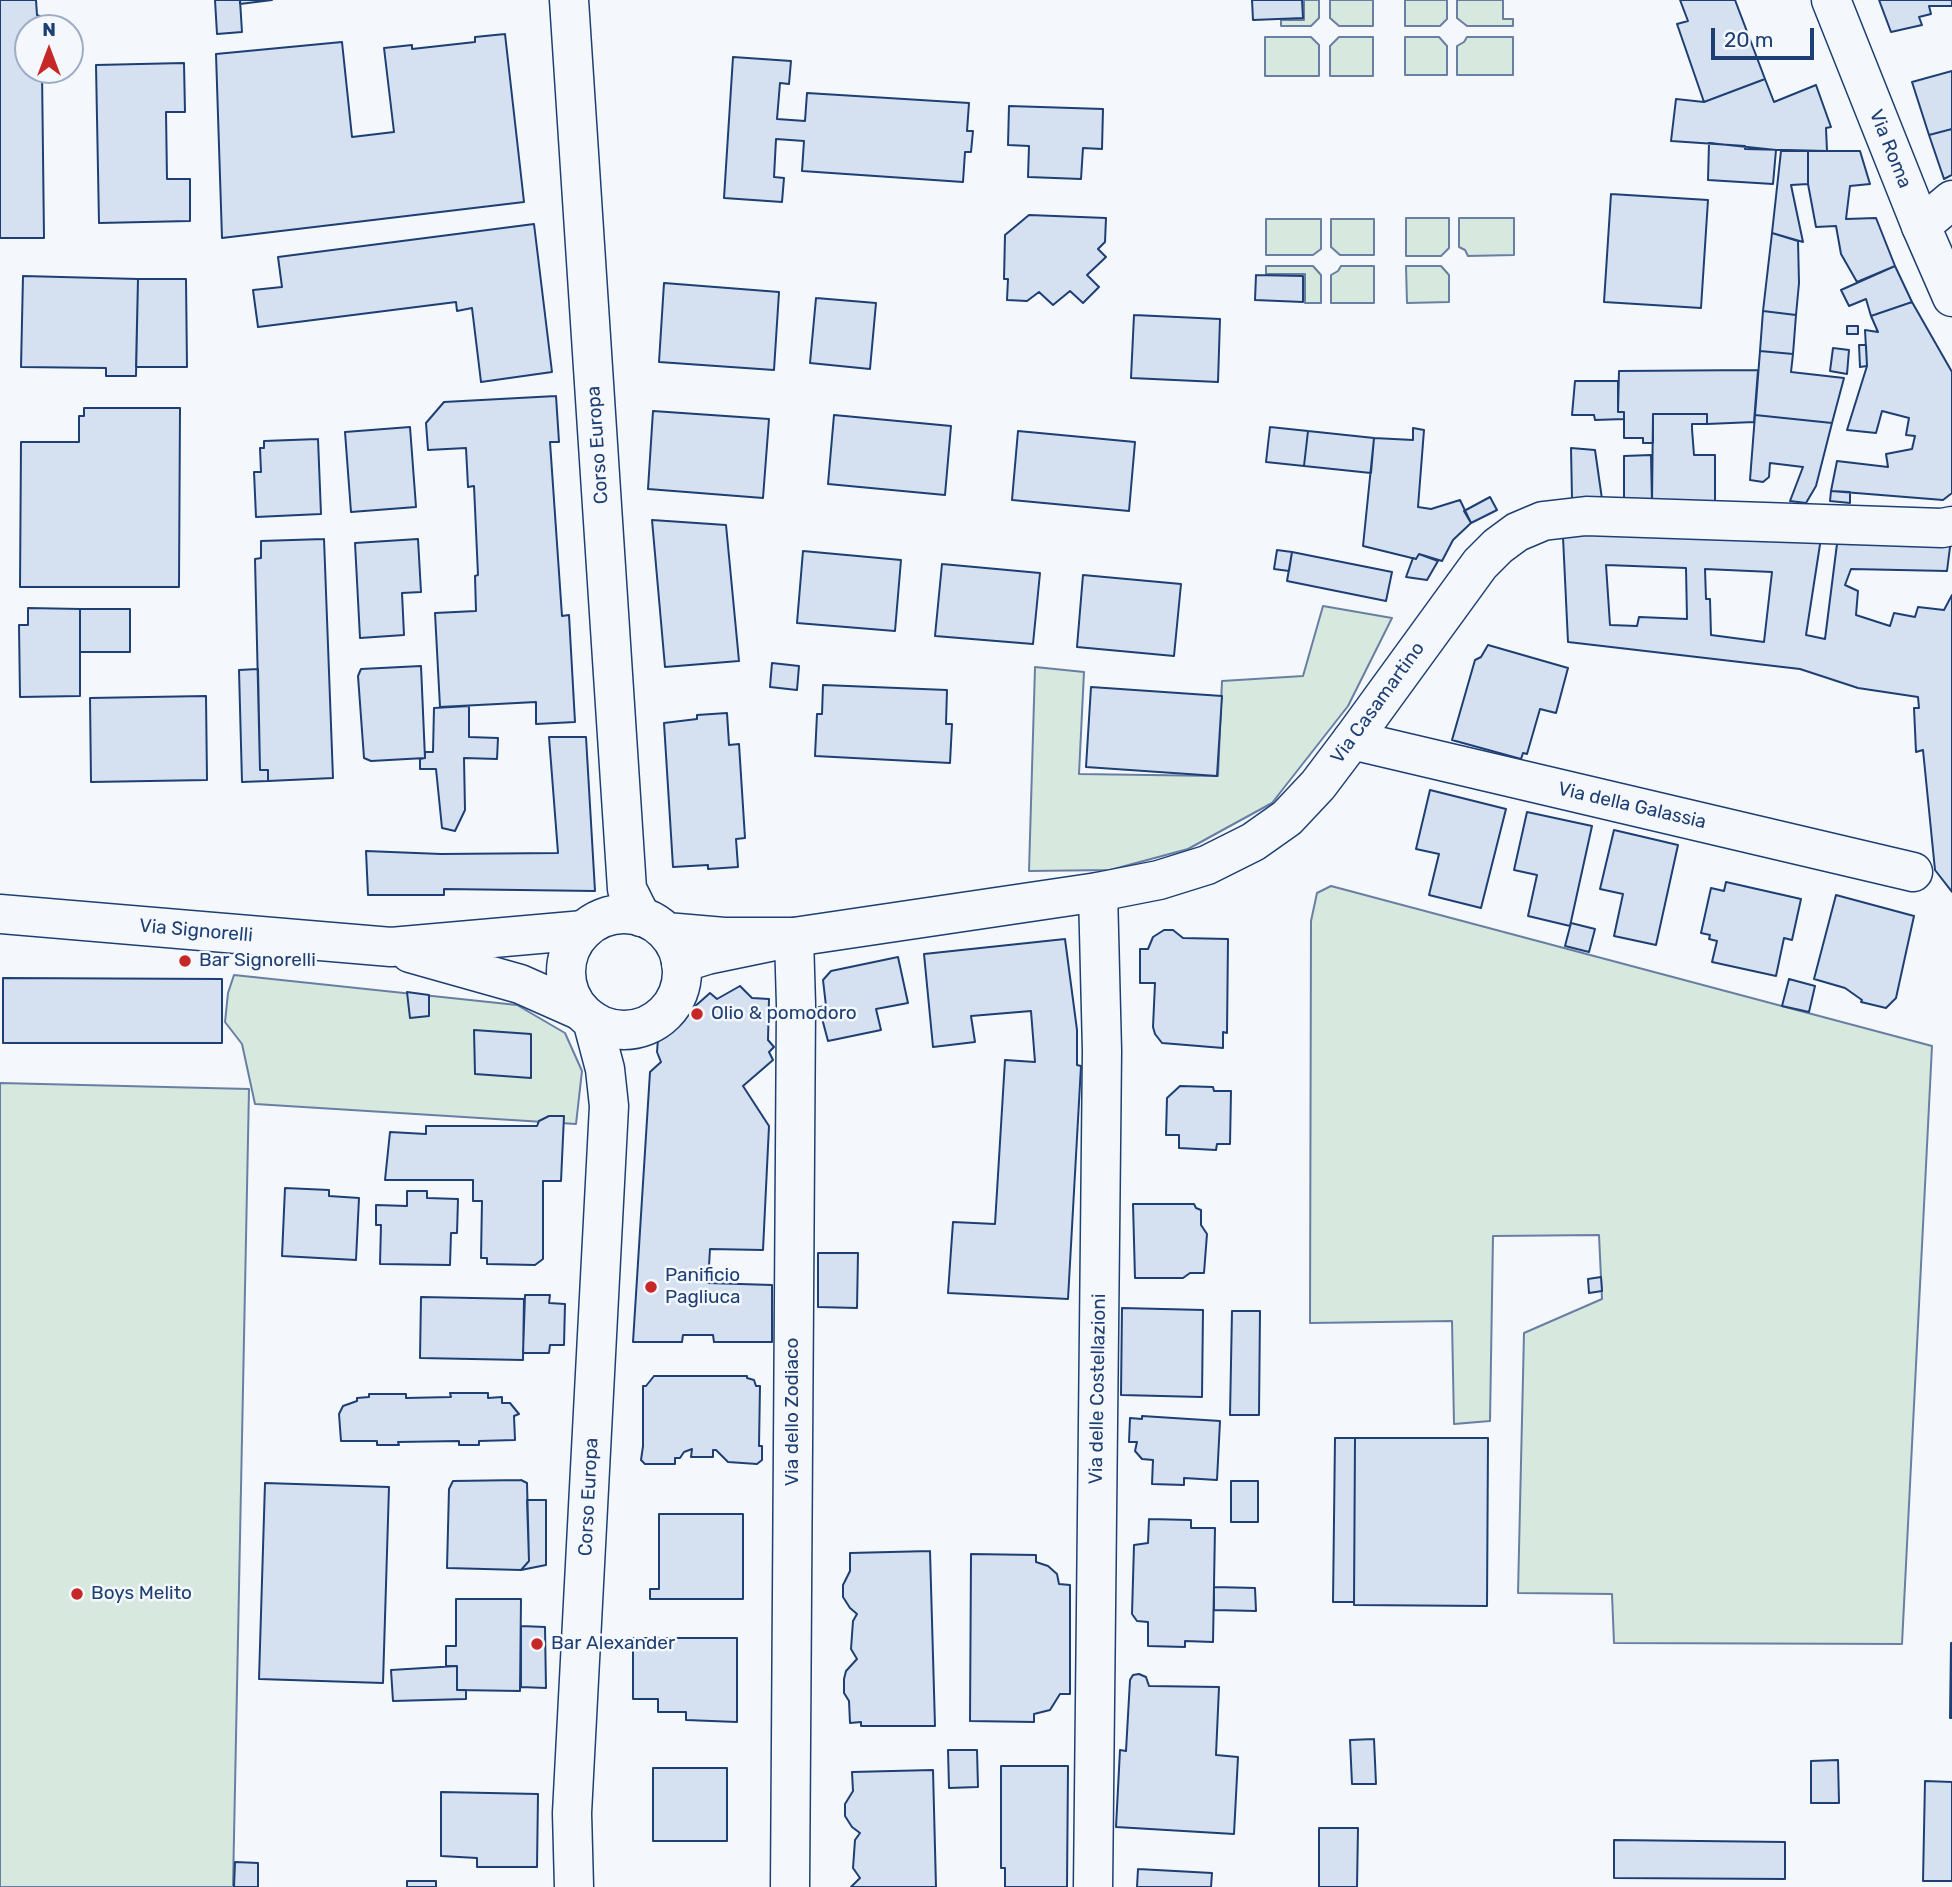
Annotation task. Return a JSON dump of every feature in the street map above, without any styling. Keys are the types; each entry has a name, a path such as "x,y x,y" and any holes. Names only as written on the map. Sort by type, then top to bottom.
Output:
{"street":[{"name":"Corso Europa","path":"569,0 635,924"},
{"name":"Via Roma","path":"1831,0 1952,297"},
{"path":"1921,226 1952,200"},
{"name":"Via Casamartino","path":"635,924 724,937 794,937 1098,892 1159,880 1195,869 1253,842 1287,818 1318,785 1480,564 1517,532 1542,521 1586,516 1942,528 1952,526"},
{"name":"Via della Galassia","path":"1352,740 1913,872"},
{"name":"Via delle Costellazioni","path":"1093,1887 1102,1051 1098,892"},
{"name":"Via Signorelli","path":"0,914 391,947 635,924"},
{"path":"635,924 682,980 672,1004 653,1022 637,1028 614,1029 587,1016 569,992 565,970 571,948 635,924"},
{"name":"Via dello Zodiaco","path":"790,1887 796,1004 794,937"},
{"name":"Via Signorelli","path":"391,947 520,984 587,1016"},
{"name":"Corso Europa","path":"574,1887 572,1813 609,1106 605,1069 587,1016"},
{"name":"Corso Europa","path":"609,1106 620,1065 637,1028"}],"shaded area":[{"path":"1304,0 1319,0 1319,18 1311,26 1281,26 1281,20 1304,20"},
{"path":"1330,0 1373,0 1373,26 1339,26 1330,18"},
{"path":"1405,0 1447,0 1447,19 1440,26 1405,26"},
{"path":"1457,0 1503,0 1503,19 1513,19 1513,26 1467,26 1457,18"},
{"path":"1265,37 1311,37 1319,45 1319,76 1265,76"},
{"path":"1339,37 1373,37 1373,76 1330,76 1330,46"},
{"path":"1405,37 1439,37 1447,46 1447,75 1405,75"},
{"path":"1467,37 1513,37 1513,75 1457,75 1457,46"},
{"path":"1406,218 1449,218 1449,248 1441,256 1406,256"},
{"path":"1459,218 1514,218 1514,255 1468,256 1465,250 1459,247"},
{"path":"1266,219 1321,219 1321,249 1313,255 1266,255"},
{"path":"1331,219 1374,219 1374,255 1340,255 1331,247"},
{"path":"1266,266 1313,266 1321,275 1321,303 1305,303 1305,274 1266,274"},
{"path":"1341,266 1374,266 1374,303 1331,303 1331,275"},
{"path":"1406,266 1441,266 1449,275 1449,302 1407,303"},
{"path":"1323,606 1392,618 1348,706 1272,803 1188,849 1110,870 1029,871 1035,667 1084,672 1079,774 1218,776 1222,681 1303,676"},
{"path":"1331,886 1932,1046 1902,1644 1614,1643 1612,1594 1518,1593 1524,1333 1602,1299 1599,1235 1493,1236 1490,1421 1454,1424 1452,1321 1310,1323 1311,921 1317,893"},
{"path":"234,975 517,1005 565,1033 582,1071 576,1124 255,1104 242,1044 225,1022 228,993"},
{"path":"0,1083 249,1089 233,1887 0,1887"}],"building":[{"path":"0,0 36,0 37,14 14,14 14,84 42,84 44,238 0,238"},
{"path":"215,0 240,0 242,32 217,34"},
{"path":"240,0 272,0 240,4"},
{"path":"1252,0 1302,0 1303,18 1253,20"},
{"path":"1680,0 1735,0 1765,79 1704,102 1677,24 1688,21"},
{"path":"1879,0 1952,0 1952,6 1929,6 1931,14 1919,17 1922,25 1891,32"},
{"path":"505,34 524,202 222,238 216,54 342,42 352,137 394,132 384,48 412,45 412,49 475,42 475,37"},
{"path":"733,57 791,61 789,84 780,83 777,119 805,121 807,93 969,103 967,131 973,131 971,152 965,152 963,182 802,171 804,141 776,139 774,177 784,178 782,202 724,198"},
{"path":"184,63 185,112 166,112 167,179 190,179 190,221 99,223 96,65"},
{"path":"1952,71 1952,129 1929,135 1912,82"},
{"path":"1765,79 1774,102 1816,85 1831,127 1826,128 1827,151 1745,149 1745,146 1671,141 1676,99 1704,102"},
{"path":"1009,106 1103,109 1102,149 1083,148 1081,179 1028,177 1029,146 1008,145"},
{"path":"1952,129 1952,175 1944,179 1929,135"},
{"path":"1709,143 1776,150 1773,184 1708,180"},
{"path":"1781,151 1808,151 1808,184 1791,185 1803,242 1772,233"},
{"path":"1808,151 1860,151 1870,184 1850,186 1846,219 1876,218 1895,266 1857,282 1841,254 1836,226 1816,227 1808,184"},
{"path":"1611,194 1708,200 1701,308 1604,302"},
{"path":"1029,215 1106,218 1105,242 1098,249 1106,257 1087,275 1099,287 1083,303 1070,291 1053,305 1039,292 1027,301 1007,300 1008,279 1004,279 1005,235"},
{"path":"534,224 552,372 481,382 472,308 457,311 456,302 258,327 253,290 282,287 278,257"},
{"path":"1772,233 1798,241 1799,283 1796,315 1763,311"},
{"path":"1895,266 1912,302 1871,316 1866,299 1849,306 1841,290"},
{"path":"1256,275 1303,276 1303,302 1255,300"},
{"path":"23,276 138,279 136,376 106,376 106,368 21,367"},
{"path":"138,279 186,279 187,367 136,367"},
{"path":"664,283 779,292 774,370 659,362"},
{"path":"816,298 876,303 870,369 810,363"},
{"path":"1912,302 1952,372 1952,493 1943,500 1831,491 1837,461 1888,467 1886,454 1912,449 1915,436 1906,435 1909,418 1882,411 1876,433 1847,430 1867,366 1865,330 1878,332 1871,316"},
{"path":"1763,311 1796,315 1793,354 1760,351"},
{"path":"1134,315 1220,319 1218,382 1131,378"},
{"path":"1847,326 1858,326 1858,334 1847,334"},
{"path":"1859,345 1866,345 1867,366 1860,367"},
{"path":"1833,348 1849,350 1847,374 1830,371"},
{"path":"1760,351 1793,354 1791,372 1844,378 1832,423 1755,415"},
{"path":"1758,370 1754,422 1707,424 1707,414 1653,414 1653,443 1643,443 1643,438 1624,438 1624,412 1618,412 1619,371"},
{"path":"1575,381 1618,381 1618,412 1624,412 1624,419 1595,420 1594,415 1572,415"},
{"path":"556,396 559,442 550,442 562,616 569,615 575,722 536,724 536,702 440,707 435,613 476,611 475,576 478,575 474,486 468,487 466,448 428,450 426,423 444,402"},
{"path":"84,408 180,408 179,587 20,587 21,442 79,442 79,416 84,416"},
{"path":"653,411 769,419 763,498 648,489"},
{"path":"1653,414 1707,414 1707,424 1692,424 1694,455 1715,455 1715,505 1652,503"},
{"path":"834,415 951,426 945,495 828,484"},
{"path":"1755,415 1832,423 1816,486 1806,503 1790,501 1803,467 1770,463 1769,477 1763,482 1750,480"},
{"path":"410,427 416,507 351,512 345,432"},
{"path":"1270,427 1308,431 1304,466 1266,462"},
{"path":"1413,428 1424,430 1418,507 1431,509 1460,500 1471,523 1453,540 1442,561 1419,554 1416,559 1363,546 1374,438 1413,440"},
{"path":"1018,431 1135,442 1129,511 1012,500"},
{"path":"1308,431 1374,438 1371,473 1304,466"},
{"path":"318,439 321,514 256,517 254,472 261,472 260,448 264,448 264,441"},
{"path":"1571,448 1595,450 1602,499 1572,499"},
{"path":"1651,455 1652,503 1624,503 1624,456"},
{"path":"1831,491 1850,492 1850,503 1830,501"},
{"path":"1490,497 1497,510 1471,523 1464,511"},
{"path":"652,520 726,525 739,661 665,667"},
{"path":"1633,530 1821,538 1806,635 1825,639 1838,536 1951,539 1947,571 1851,569 1845,585 1858,591 1856,615 1890,626 1894,613 1915,617 1918,607 1944,610 1952,595 1952,892 1935,870 1923,750 1916,752 1914,708 1919,708 1918,697 1858,688 1800,669 1568,642 1563,537","holes":["1606,565 1686,568 1687,619 1639,617 1637,626 1610,625","1705,569 1772,572 1764,642 1711,635 1710,599 1706,599"]},
{"path":"324,539 333,778 268,781 268,770 260,770 255,559 261,558 261,541"},
{"path":"418,539 421,592 402,593 404,635 360,638 355,543"},
{"path":"1277,550 1292,552 1289,571 1274,569"},
{"path":"803,551 901,560 895,631 797,623"},
{"path":"1292,552 1392,572 1386,601 1287,581"},
{"path":"1419,554 1438,561 1427,580 1406,577 1413,558 1416,559"},
{"path":"942,564 1040,573 1033,644 935,636"},
{"path":"1083,575 1181,584 1174,656 1077,647"},
{"path":"28,608 80,609 80,696 20,697 19,625 28,625"},
{"path":"80,609 130,609 130,652 80,652"},
{"path":"1488,645 1568,668 1556,713 1540,709 1527,754 1523,753 1521,759 1452,740 1475,660 1481,657"},
{"path":"772,663 799,666 797,690 770,687"},
{"path":"421,666 425,758 371,761 364,758 358,676 361,669"},
{"path":"258,669 260,770 268,770 268,781 242,782 239,670"},
{"path":"823,685 947,690 946,724 952,724 950,763 815,756 817,714 822,714"},
{"path":"1091,687 1222,696 1217,776 1086,767"},
{"path":"206,696 207,780 91,782 90,698"},
{"path":"469,706 469,737 498,738 497,759 464,758 465,810 455,831 442,828 436,769 420,769 420,759 425,758 425,752 433,752 434,708"},
{"path":"727,713 729,745 739,744 745,838 736,839 738,867 673,867 664,723 697,719 697,715"},
{"path":"549,737 586,737 595,891 444,889 444,895 368,895 366,851 441,854 558,853"},
{"path":"1430,790 1506,809 1481,908 1429,895 1439,854 1416,849"},
{"path":"1527,812 1592,826 1570,926 1528,916 1537,875 1514,870"},
{"path":"1614,830 1678,845 1656,945 1614,936 1623,894 1600,889"},
{"path":"1726,882 1801,899 1792,940 1784,938 1776,976 1712,962 1717,941 1709,939 1710,935 1701,933 1711,888 1724,891"},
{"path":"1836,895 1914,916 1896,998 1886,1008 1861,1002 1862,1000 1845,988 1814,979"},
{"path":"1571,923 1595,929 1589,952 1565,946"},
{"path":"1164,930 1173,930 1183,938 1228,939 1227,1033 1223,1032 1223,1048 1162,1043 1155,1034 1155,983 1140,983 1140,949 1148,949 1153,937"},
{"path":"1065,939 1077,1030 1077,1065 1081,1066 1068,1299 948,1293 953,1222 995,1224 1005,1060 1035,1062 1031,1011 971,1016 975,1042 933,1047 924,954"},
{"path":"898,957 908,1003 876,1009 881,1030 828,1041 819,1007 826,1006 823,980 831,971"},
{"path":"3,978 222,979 222,1043 3,1043"},
{"path":"1789,979 1815,986 1809,1012 1782,1006"},
{"path":"740,986 752,998 769,999 768,1040 774,1047 769,1052 773,1060 743,1086 769,1126 763,1250 710,1249 708,1283 772,1285 772,1342 714,1342 713,1335 683,1335 682,1342 633,1342 650,1072 661,1062 657,1052 658,1039 710,993 717,999"},
{"path":"407,992 429,995 429,1016 410,1018"},
{"path":"474,1030 531,1034 531,1078 475,1074"},
{"path":"1180,1086 1213,1087 1214,1091 1231,1091 1230,1144 1217,1144 1216,1150 1179,1148 1179,1135 1166,1135 1167,1098"},
{"path":"549,1116 564,1116 561,1181 543,1181 543,1259 535,1265 487,1264 487,1258 481,1258 482,1201 473,1201 473,1180 385,1180 390,1132 426,1134 426,1126 537,1126 539,1121"},
{"path":"285,1188 329,1190 329,1196 359,1198 356,1260 282,1256"},
{"path":"407,1191 427,1191 427,1198 458,1199 457,1233 451,1233 450,1265 380,1264 381,1225 376,1225 376,1205 407,1206"},
{"path":"1133,1204 1194,1204 1201,1210 1201,1225 1207,1234 1204,1273 1190,1273 1183,1278 1135,1278"},
{"path":"818,1253 858,1253 857,1308 818,1307"},
{"path":"1601,1277 1602,1291 1589,1293 1588,1279"},
{"path":"525,1295 550,1295 549,1303 565,1304 564,1345 550,1345 549,1353 523,1353"},
{"path":"421,1297 524,1299 523,1360 420,1358"},
{"path":"1122,1308 1203,1310 1202,1397 1121,1395"},
{"path":"1232,1311 1260,1311 1259,1415 1230,1415"},
{"path":"654,1376 747,1376 754,1380 756,1386 760,1386 759,1446 762,1446 762,1460 757,1464 728,1462 716,1450 713,1450 713,1457 691,1457 692,1449 684,1452 680,1458 675,1458 675,1464 645,1464 641,1460 643,1386"},
{"path":"450,1393 488,1393 488,1398 502,1397 502,1403 510,1403 519,1414 514,1416 515,1440 479,1441 479,1445 459,1445 459,1441 377,1445 377,1441 341,1441 339,1414 343,1406 357,1401 357,1398 369,1397 369,1394 406,1394 406,1398 451,1397"},
{"path":"1142,1416 1220,1421 1217,1480 1184,1478 1184,1485 1152,1484 1153,1460 1142,1459 1135,1451 1137,1442 1129,1442 1130,1418 1142,1419"},
{"path":"1335,1438 1355,1438 1354,1602 1333,1602"},
{"path":"1355,1438 1488,1438 1487,1606 1354,1605"},
{"path":"521,1480 527,1483 529,1561 521,1570 447,1568 449,1489 453,1481"},
{"path":"1231,1481 1258,1481 1258,1522 1231,1522"},
{"path":"265,1483 389,1487 383,1683 259,1679"},
{"path":"527,1500 546,1500 546,1565 521,1570 529,1561"},
{"path":"659,1514 743,1514 743,1599 650,1599 650,1589 659,1589"},
{"path":"1149,1519 1191,1520 1191,1528 1215,1528 1213,1642 1185,1641 1185,1647 1148,1646 1148,1622 1137,1621 1132,1614 1134,1545 1148,1543"},
{"path":"930,1551 935,1726 861,1726 861,1722 850,1723 844,1679 846,1671 857,1659 851,1649 853,1621 857,1614 843,1597 843,1585 850,1571 850,1553"},
{"path":"971,1554 1036,1555 1036,1562 1048,1566 1057,1574 1059,1584 1070,1585 1070,1694 1060,1694 1050,1710 1034,1714 1034,1722 970,1721"},
{"path":"1214,1587 1255,1588 1256,1611 1214,1610"},
{"path":"456,1599 521,1599 520,1691 457,1690 457,1666 446,1666 446,1646 456,1646"},
{"path":"521,1626 545,1627 546,1688 521,1687"},
{"path":"633,1638 737,1638 737,1722 686,1720 686,1712 658,1712 658,1699 633,1699"},
{"path":"1951,1643 1952,1718 1950,1718"},
{"path":"457,1666 457,1690 466,1690 466,1699 393,1701 391,1670"},
{"path":"1133,1675 1146,1677 1149,1686 1219,1687 1216,1755 1238,1757 1234,1834 1116,1827 1120,1750 1126,1751 1130,1680"},
{"path":"1374,1739 1376,1784 1352,1784 1350,1740"},
{"path":"948,1750 977,1750 978,1787 949,1788"},
{"path":"1838,1760 1839,1803 1811,1803 1811,1761"},
{"path":"1001,1766 1068,1766 1067,1887 1005,1887 1005,1868 1001,1868"},
{"path":"653,1768 727,1768 727,1841 653,1841"},
{"path":"933,1770 936,1887 851,1887 860,1878 853,1868 855,1840 860,1833 845,1816 845,1804 853,1791 852,1772"},
{"path":"1925,1781 1952,1782 1952,1881 1923,1881"},
{"path":"441,1792 538,1794 537,1867 477,1867 477,1858 441,1856"},
{"path":"1319,1828 1358,1828 1357,1887 1319,1887"},
{"path":"1614,1840 1785,1842 1785,1879 1614,1878"},
{"path":"235,1862 258,1863 258,1887 234,1887"},
{"path":"1138,1869 1212,1873 1211,1887 1137,1887"},
{"path":"407,1881 436,1881 436,1887 407,1887"}],"place":[{"name":"Bar Signorelli","path":"185,961"},
{"name":"Olio & pomodoro","path":"697,1014"},
{"name":"Panificio Pagliuca","path":"651,1287"},
{"name":"Boys Melito","path":"77,1594"},
{"name":"Bar Alexander","path":"537,1644"}]}
